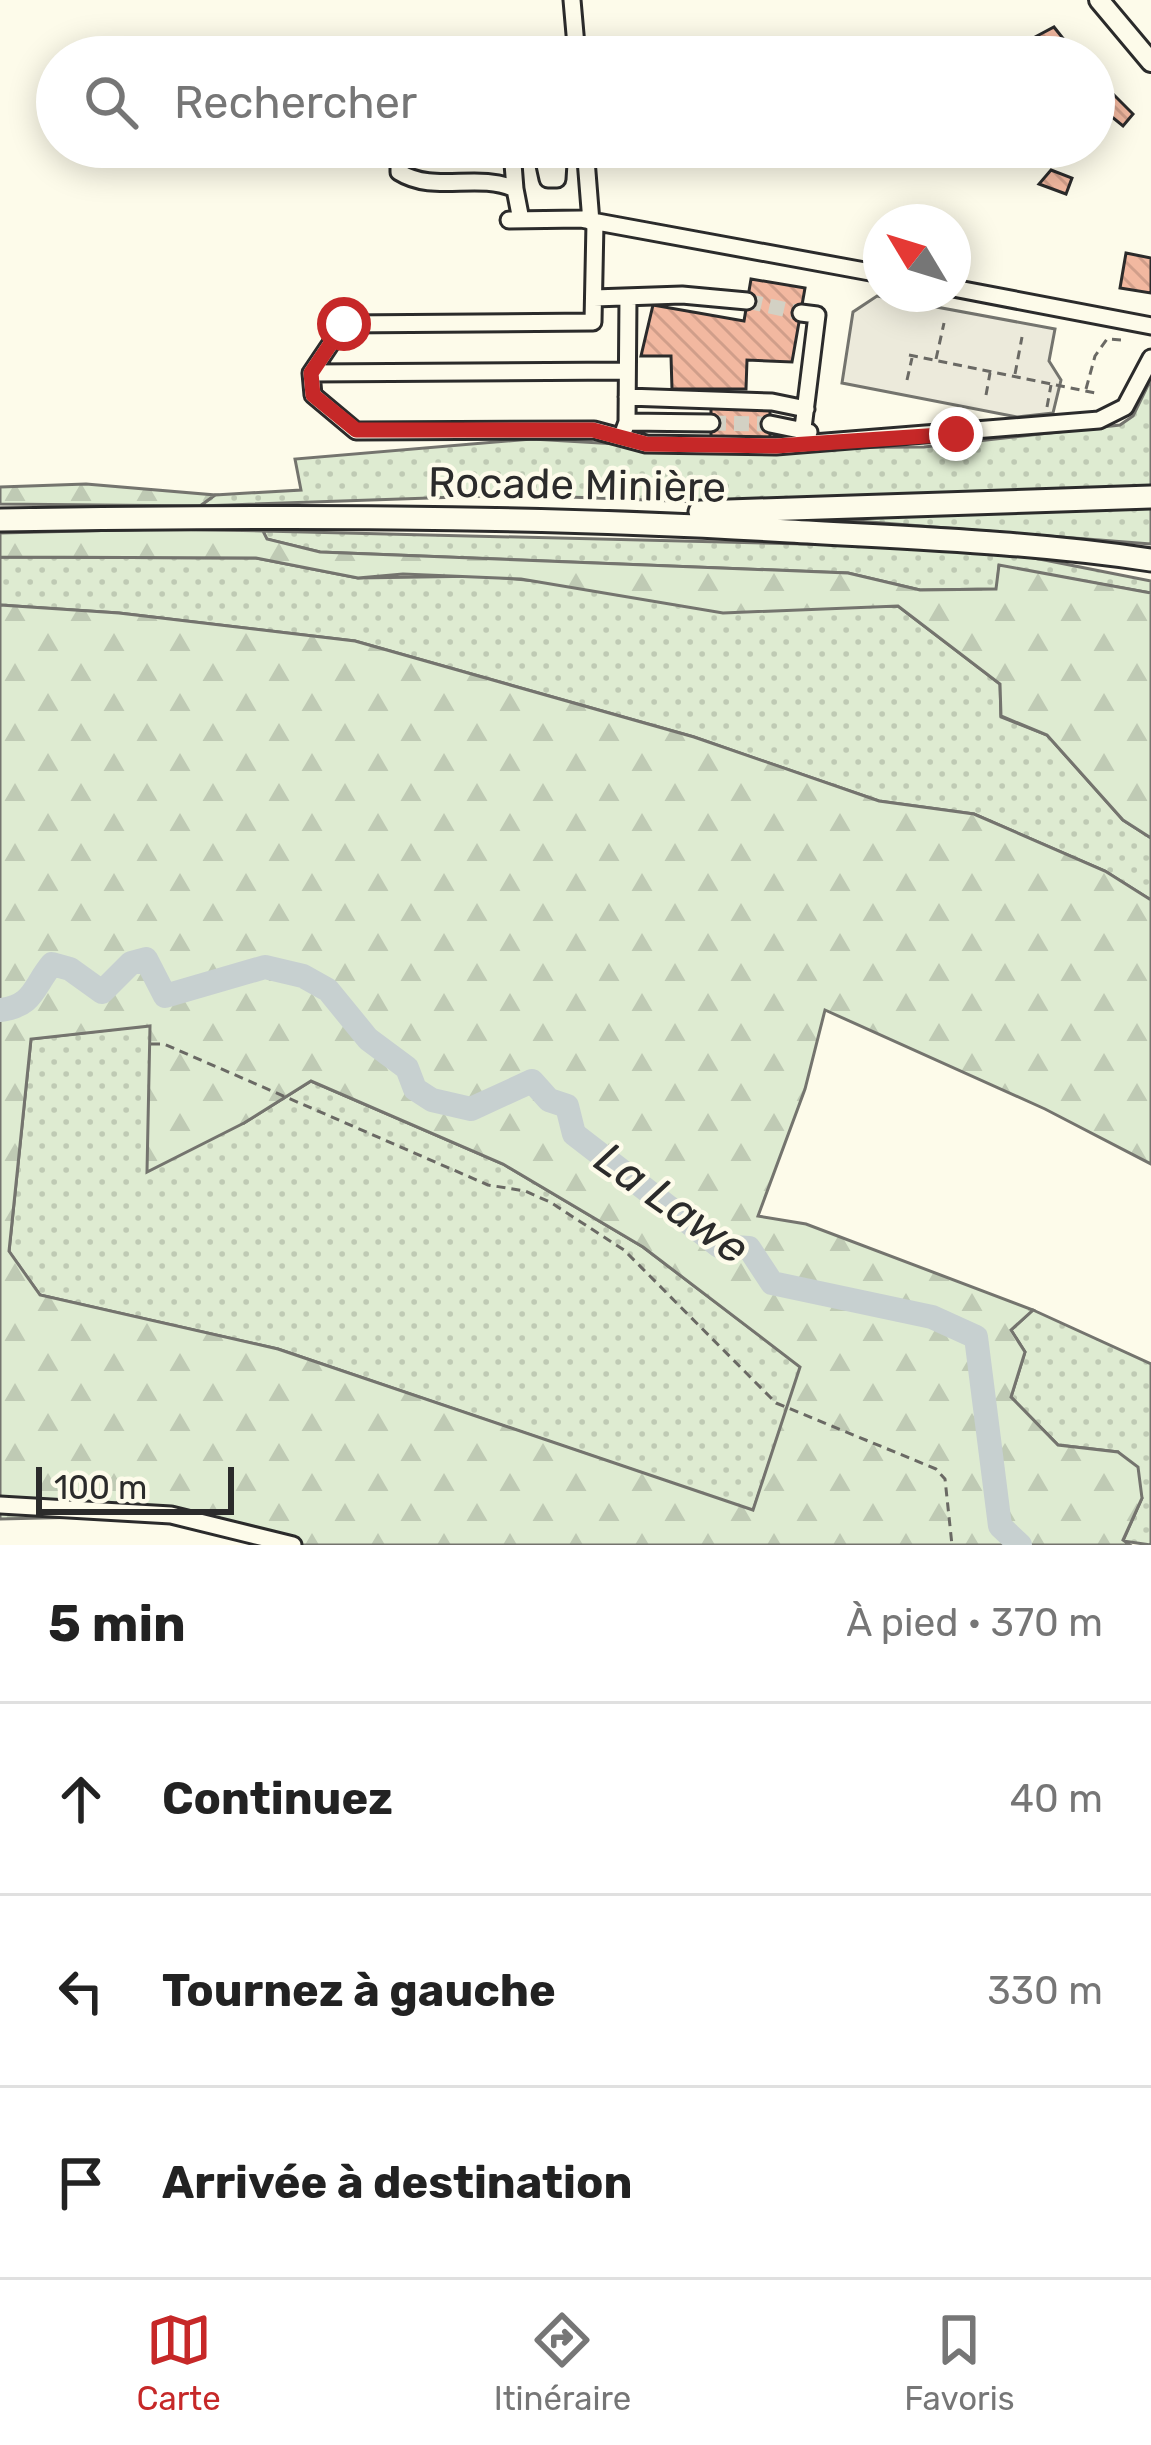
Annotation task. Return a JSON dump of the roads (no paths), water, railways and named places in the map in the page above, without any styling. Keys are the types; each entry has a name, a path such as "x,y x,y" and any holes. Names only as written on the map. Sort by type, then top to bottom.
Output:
{"highway":[{"path":"519,520 1151,496"},
{"name":"Rocade Minière","path":"0,520 519,520 854,531 1151,560"},
{"path":"1063,549 1151,572"}],"main road":[{"path":"1099,0 1151,62"}],"street":[{"path":"572,0 575,36"},
{"path":"399,168 417,182 496,181 514,189"},
{"path":"513,168 515,220 593,222 863,271"},
{"path":"546,168 548,179 557,179 562,168"},
{"path":"587,168 593,222 592,322 344,324 311,373 313,395 356,430 593,430 711,423"},
{"path":"971,291 1151,326"},
{"path":"624,429 628,297"},
{"path":"594,298 747,302"},
{"path":"803,428 809,314"},
{"path":"624,429 646,444 776,446 1099,420 1125,407 1151,358"},
{"path":"311,373 628,371"},
{"path":"627,397 772,402 806,409"},
{"path":"770,424 803,428 821,441"},
{"path":"0,1505 171,1515 293,1545"}],"waterway":[{"name":"La Lawe","path":"0,1010 26,1000 52,964 70,969 102,992 131,963 146,959 165,996 265,967 303,976 328,990 368,1039 407,1068 415,1089 432,1100 471,1109 532,1081 549,1100 567,1106 574,1134 719,1246 749,1248 772,1283 932,1317 976,1337 1000,1526 1020,1545"}],"tunnel":[{"path":"747,301 801,313"},
{"path":"711,423 770,424"}]}
